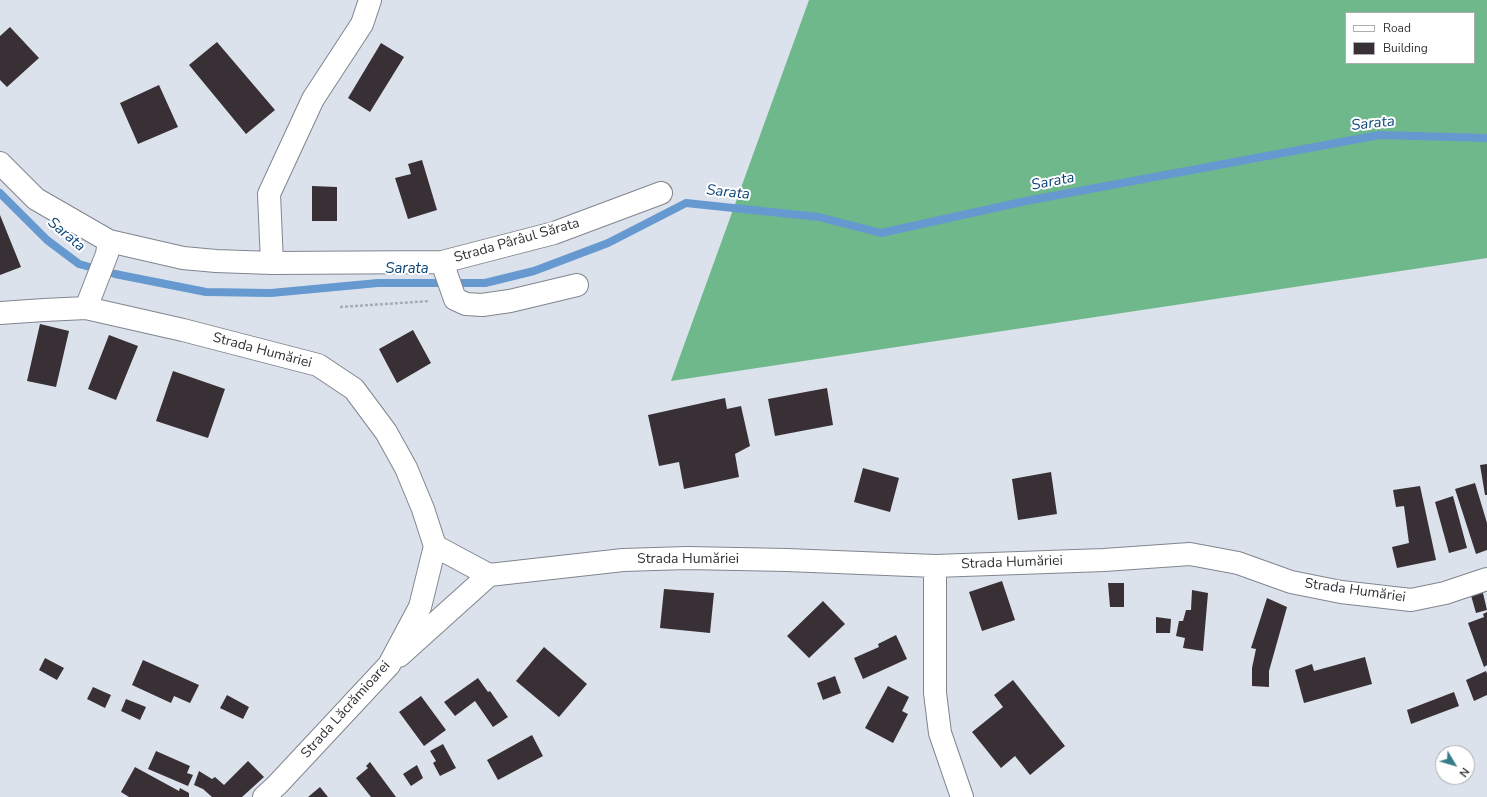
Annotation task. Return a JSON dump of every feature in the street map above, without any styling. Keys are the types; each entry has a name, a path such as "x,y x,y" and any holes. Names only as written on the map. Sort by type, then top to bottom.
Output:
{"street":[{"path":"272,263 269,194 313,99 362,24 370,0"},
{"name":"Strada Pârâul Sărata","path":"0,163 36,199 108,247 183,258 272,263 444,266 554,233 660,193"},
{"path":"86,308 108,247"},
{"path":"444,266 454,297 466,304 482,305 510,301 577,285"},
{"name":"Strada Humăriei","path":"0,313 86,308 183,330 318,365 354,389 386,432 406,468 423,509 435,546"},
{"path":"389,666 489,575 435,546"},
{"name":"Strada Lăcrămioarei","path":"264,797 389,666 420,607 435,546"},
{"name":"Strada Humăriei","path":"489,575 623,560 688,558 787,560 935,566 1104,560 1190,554 1238,563 1291,582 1341,592 1411,600 1445,593 1487,580"},
{"path":"935,566 935,693 940,733 962,797"}],"path":[{"path":"340,307 454,297"}],"green space":[{"path":"809,0 1487,0 1487,258 671,381"}],"building":[{"path":"10,27 39,58 7,87 0,80 0,36"},
{"path":"217,42 275,110 246,134 189,65"},
{"path":"381,43 404,57 370,112 348,98"},
{"path":"159,85 178,127 138,144 120,103"},
{"path":"422,160 437,210 408,219 395,178 411,174 408,164"},
{"path":"312,186 337,187 337,221 312,221"},
{"path":"0,215 21,267 0,275"},
{"path":"40,324 69,331 56,387 27,381"},
{"path":"413,330 431,363 397,383 379,349"},
{"path":"109,335 138,346 116,400 88,389"},
{"path":"173,371 225,389 208,438 156,421"},
{"path":"827,388 833,425 775,436 768,399"},
{"path":"725,398 727,409 741,406 750,446 735,454 739,477 684,489 679,462 659,466 648,415"},
{"path":"1487,464 1487,495 1485,495 1480,465"},
{"path":"863,468 899,478 890,512 854,502"},
{"path":"1051,472 1057,514 1018,520 1012,479"},
{"path":"1475,483 1487,523 1487,550 1476,554 1455,489"},
{"path":"1420,486 1436,560 1397,568 1392,547 1409,543 1404,506 1396,507 1393,490"},
{"path":"1453,496 1467,548 1449,553 1435,502"},
{"path":"1002,581 1015,620 982,631 969,592"},
{"path":"1108,583 1124,583 1124,607 1110,607"},
{"path":"664,589 714,593 710,633 660,628"},
{"path":"1482,589 1487,610 1476,613 1470,592"},
{"path":"1192,590 1208,593 1203,651 1183,648 1185,638 1176,636 1179,621 1183,621 1186,610 1191,610"},
{"path":"1267,598 1287,607 1269,671 1269,687 1252,686 1252,668 1256,649 1251,648"},
{"path":"823,601 845,624 809,658 787,636"},
{"path":"1487,612 1487,665 1484,667 1468,623 1484,617 1483,614"},
{"path":"1156,617 1171,619 1170,633 1156,633"},
{"path":"896,635 907,659 863,679 854,658 879,647 878,644"},
{"path":"544,647 587,684 559,717 516,681"},
{"path":"1365,657 1372,684 1304,703 1295,670 1312,664 1314,671"},
{"path":"45,658 64,668 57,680 39,670"},
{"path":"143,660 199,685 190,703 174,696 171,703 132,685"},
{"path":"1486,671 1487,695 1474,701 1466,680"},
{"path":"835,676 841,693 823,700 817,683"},
{"path":"478,678 488,692 490,691 508,717 493,727 475,701 455,716 444,702"},
{"path":"1013,680 1065,746 1030,775 1015,756 1001,768 972,732 1003,707 994,695"},
{"path":"888,686 909,697 902,711 908,714 893,743 865,728"},
{"path":"93,687 111,695 105,708 87,699"},
{"path":"1454,692 1459,706 1411,724 1407,710"},
{"path":"227,695 249,707 243,719 220,708"},
{"path":"421,696 446,730 424,746 399,712"},
{"path":"126,699 146,707 140,720 121,711"},
{"path":"532,735 543,756 498,780 487,760"},
{"path":"443,744 456,768 440,776 433,763 436,761 430,751"},
{"path":"156,751 190,766 187,773 193,775 188,786 148,769"},
{"path":"248,761 264,777 242,797 212,797 203,789 194,785 199,771 212,779 215,777 224,785"},
{"path":"370,762 396,797 371,797 356,778 368,768 366,766"},
{"path":"417,765 423,778 411,786 403,774"},
{"path":"135,767 179,791 180,788 189,793 189,797 129,797 121,792"},
{"path":"320,787 328,797 308,797"}],"waterway":[{"name":"Sarata","path":"0,193 47,240 79,264 115,274 206,292 271,293 378,283 485,283 534,271 608,243 686,203 819,217 881,233 1026,201 1379,135 1487,138"}]}
